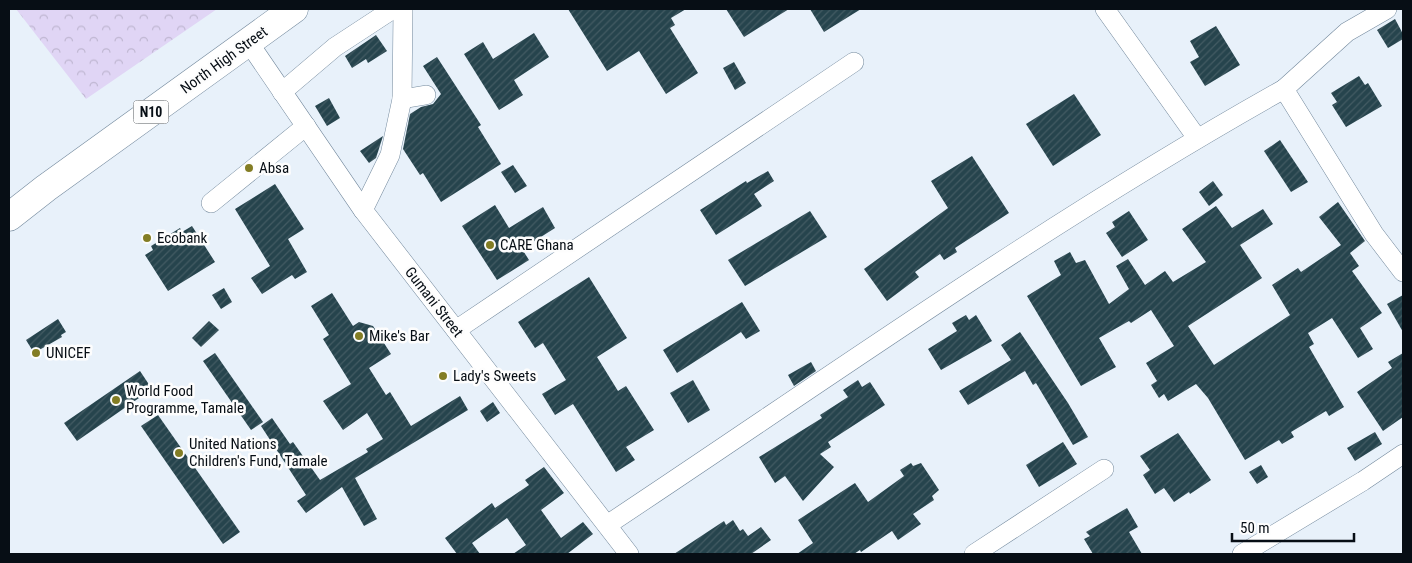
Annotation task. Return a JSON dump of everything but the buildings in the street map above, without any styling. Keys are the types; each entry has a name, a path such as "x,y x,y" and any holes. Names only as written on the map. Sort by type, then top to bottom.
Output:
{"highway":[{"name":"North High Street","path":"9,218 46,188 294,9"}],"street":[{"path":"282,92 335,46 393,9"},
{"path":"363,210 390,155 402,99 403,9"},
{"path":"1105,9 1197,138"},
{"path":"607,525 978,278 1197,138 1284,89 1347,32 1387,9"},
{"name":"Gumani Street","path":"248,43 363,210 629,554"},
{"path":"456,330 854,62"},
{"path":"1284,89 1374,234 1403,272"},
{"path":"402,99 426,94"},
{"path":"211,204 306,126"},
{"path":"1242,554 1363,481 1403,454"},
{"path":"974,554 1104,469"}],"green space":[{"path":"16,9 217,9 86,99"}],"place":[{"name":"Absa","path":"249,168"},
{"name":"Ecobank","path":"147,238"},
{"name":"CARE Ghana","path":"490,245"},
{"name":"Mike's Bar","path":"359,336"},
{"name":"UNICEF","path":"36,353"},
{"name":"Lady's Sweets","path":"443,376"},
{"name":"World Food Programme, Tamale","path":"116,400"},
{"name":"United Nations Children's Fund, Tamale","path":"179,453"}]}
